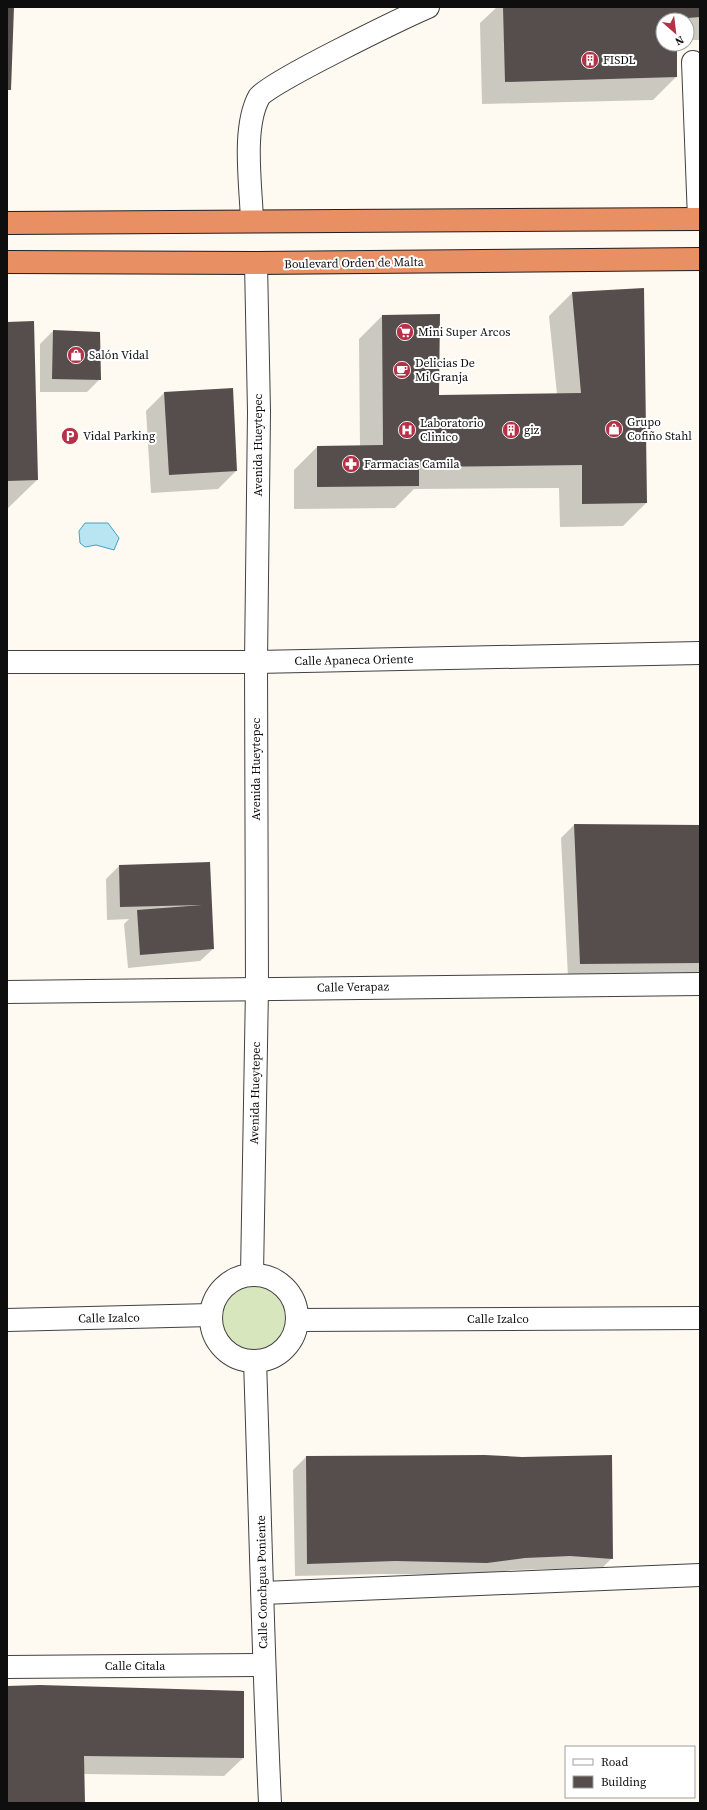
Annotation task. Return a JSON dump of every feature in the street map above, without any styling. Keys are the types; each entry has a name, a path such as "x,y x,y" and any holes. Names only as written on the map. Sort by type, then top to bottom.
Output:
{"highway":[{"path":"7,223 700,218"},
{"name":"Boulevard Orden de Malta","path":"7,262 256,264 700,259"}],"street":[{"path":"252,221 249,127 259,96 296,72 425,8"},
{"path":"693,62 700,218"},
{"name":"Avenida Hueytepec","path":"252,1275 257,988 256,662 259,412 256,264"},
{"name":"Calle Apaneca Oriente","path":"7,662 256,662 700,653"},
{"name":"Calle Verapaz","path":"7,992 700,984"},
{"path":"252,1275 270,1278 289,1292 295,1303 297,1320 292,1339 285,1348 275,1356 255,1361 239,1359 228,1353 219,1344 213,1334 211,1315 216,1297 224,1287 234,1279 252,1275"},
{"name":"Calle Izalco","path":"7,1320 211,1315"},
{"name":"Calle Izalco","path":"297,1320 700,1318"},
{"name":"Calle Conchgua Poniente","path":"255,1361 264,1665 270,1803"},
{"path":"263,1593 700,1575"},
{"name":"Calle Citala","path":"7,1667 264,1665"}],"green space":[{"path":"248,1287 260,1287 277,1296 284,1307 286,1319 284,1331 277,1342 260,1351 248,1351 236,1346 227,1337 222,1325 222,1313 227,1301 236,1292"}],"water":[{"path":"85,523 108,523 119,538 114,550 96,545 85,547 80,543 79,531"}],"building":[{"path":"7,7 14,7 11,90 7,90"},
{"name":"FISDL","path":"503,7 700,7 700,17 695,17 695,12 655,12 655,52 677,52 677,77 505,82"},
{"path":"644,288 647,503 582,504 582,465 419,467 419,486 317,487 317,446 383,445 382,315 440,314 439,395 581,393 572,292"},
{"path":"34,321 38,480 7,481 7,322"},
{"name":"Salón Vidal","path":"53,330 100,332 101,380 52,379"},
{"path":"233,388 237,471 169,475 164,392"},
{"path":"574,824 700,825 700,963 580,964"},
{"path":"210,862 214,949 140,955 137,910 202,905 120,907 119,865"},
{"path":"485,1455 522,1457 612,1455 613,1559 570,1556 525,1558 487,1563 395,1561 307,1564 306,1456"},
{"path":"40,1685 244,1691 244,1758 84,1756 85,1803 7,1803 7,1686"}],"place":[{"name":"FISDL","path":"590,60"},
{"name":"Mini Super Arcos","path":"405,332"},
{"name":"Salón Vidal","path":"76,355"},
{"name":"Delicias De Mi Granja","path":"402,370"},
{"name":"Grupo Cofiño Stahl","path":"614,429"},
{"name":"Laboratorio Clinico","path":"407,430"},
{"name":"giz","path":"511,430"},
{"name":"Vidal Parking","path":"70,436"},
{"name":"Farmacias Camila","path":"351,464"}]}
